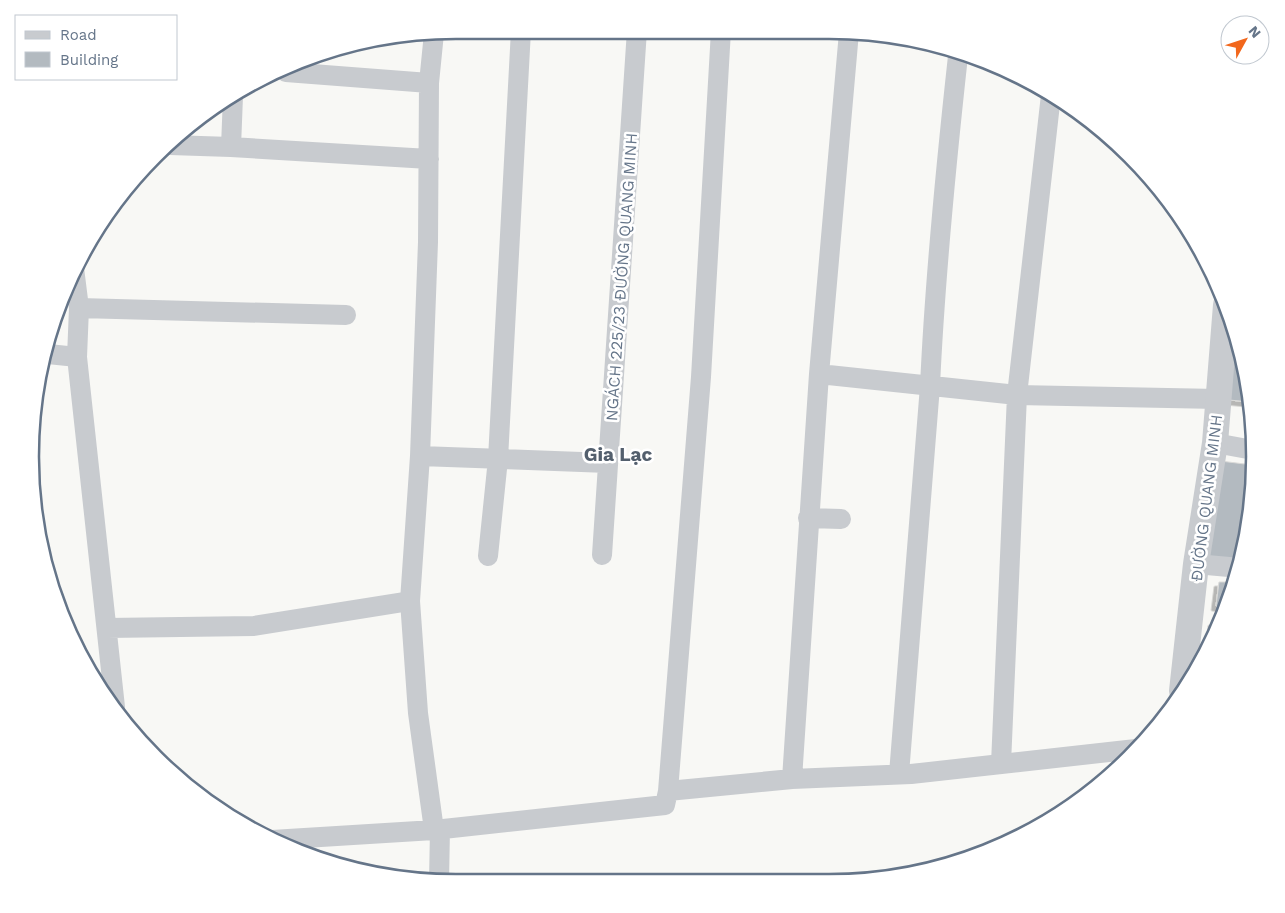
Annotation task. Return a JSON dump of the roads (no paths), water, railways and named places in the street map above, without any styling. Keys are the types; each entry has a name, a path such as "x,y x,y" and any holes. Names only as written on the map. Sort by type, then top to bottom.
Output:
{"street":[{"path":"488,556 498,458 521,39"},
{"name":"NGÁCH 225/23 ĐƯỜNG QUANG MINH","path":"602,555 637,39"},
{"path":"290,839 437,829 665,805 668,791 701,377 720,39"},
{"path":"433,40 429,83 428,242 420,456 410,601 418,713 437,829 439,873"},
{"path":"792,779 808,518 848,40"},
{"path":"899,774 933,328 958,59"},
{"path":"293,73 429,83"},
{"path":"1001,764 1017,395 1050,103"},
{"path":"231,147 233,104"},
{"path":"177,146 231,147 429,160"},
{"path":"76,286 78,308 77,357 114,696"},
{"path":"78,308 346,316"},
{"name":"ĐƯỜNG QUANG MINH","path":"1184,676 1196,564 1215,443 1224,323"},
{"path":"52,354 77,357"},
{"path":"819,374 1017,395 1218,399"},
{"path":"1215,443 1246,449"},
{"path":"420,456 608,463"},
{"path":"808,518 841,519"},
{"path":"1196,564 1231,567"},
{"path":"107,628 254,626 410,601"},
{"path":"668,791 792,779 899,774 1126,750"}],"district":[{"name":"Gia Lạc","path":"618,454"}]}
